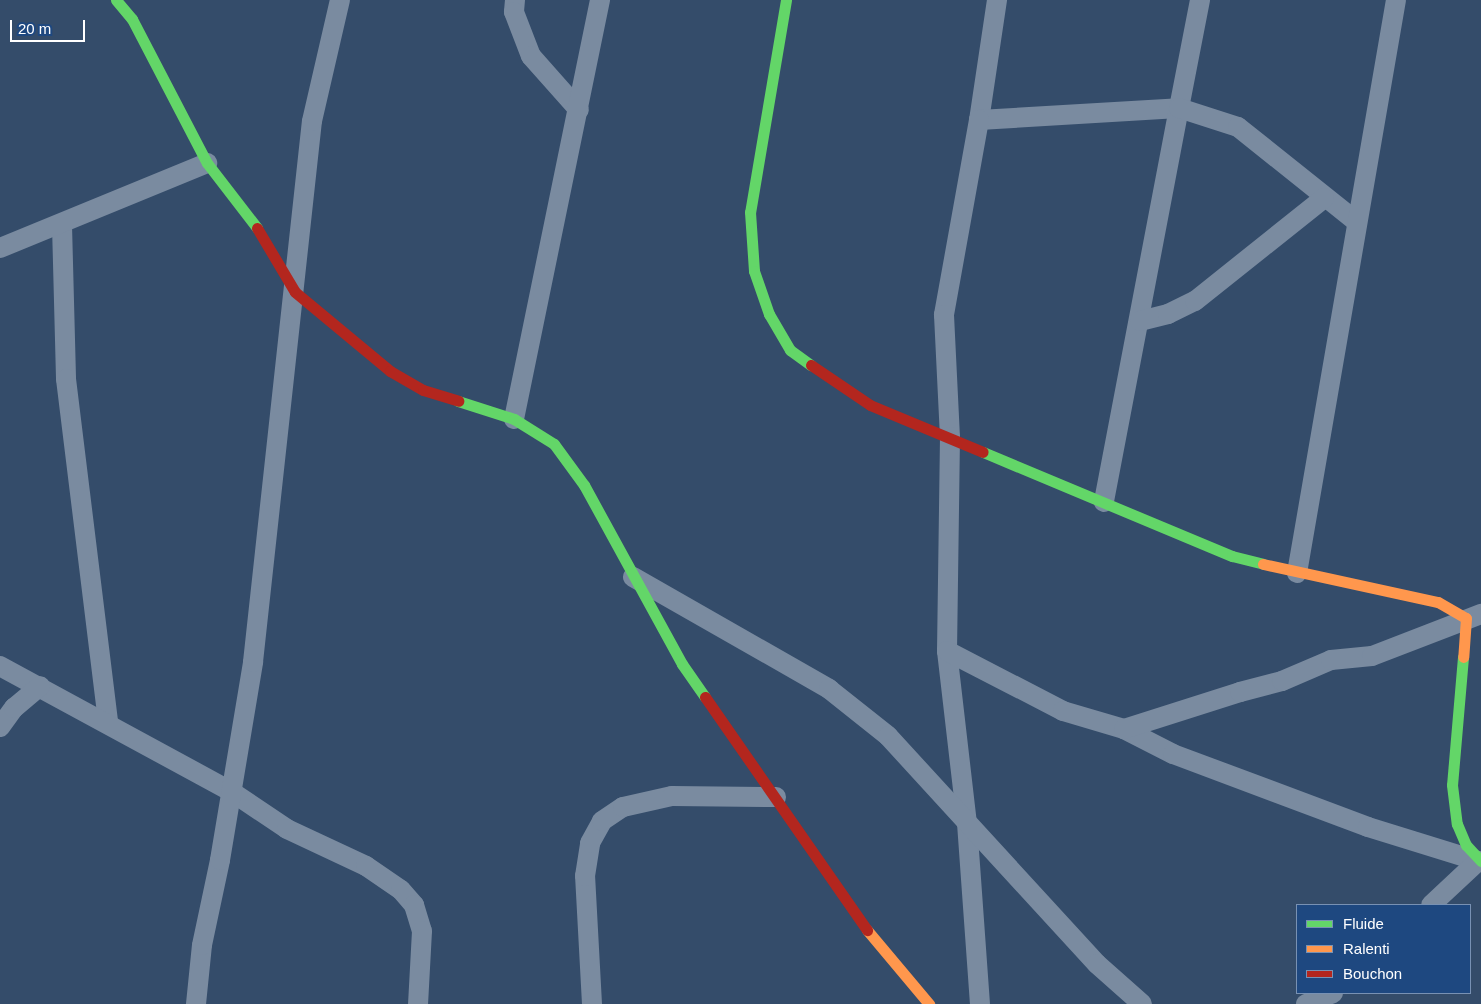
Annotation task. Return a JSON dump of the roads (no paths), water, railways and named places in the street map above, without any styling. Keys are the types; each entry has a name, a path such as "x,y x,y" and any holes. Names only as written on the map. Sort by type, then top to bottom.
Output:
{"street":[{"path":"116,0 150,51 207,162 261,233 295,292 390,371 423,390 514,419 554,444 584,485 632,576 682,664 868,931 928,1004"},
{"path":"196,1004 202,945 232,792 253,662 295,292 312,121 340,0"},
{"path":"515,0 514,12 531,56 579,110"},
{"path":"514,419 579,110 600,0"},
{"path":"786,0 750,212 754,271 769,314 790,350 870,406 950,437 1232,556 1297,573 1438,602 1473,616"},
{"path":"980,1004 966,823 950,702 947,651 950,437 944,315 979,120 996,0"},
{"path":"1104,502 1200,0"},
{"path":"1297,573 1396,0"},
{"path":"979,120 1179,108 1238,127 1324,198 1357,222"},
{"path":"0,248 62,225 207,162"},
{"path":"1140,321 1168,314 1195,301 1324,198"},
{"path":"62,225 66,379 108,723"},
{"path":"632,576 829,689 888,736 1097,964 1142,1004"},
{"path":"1124,729 1240,692 1282,681 1331,660 1372,656 1473,616"},
{"path":"1473,616 1452,785 1457,824 1466,845 1480,861"},
{"path":"947,651 1064,711 1124,729 1173,754 1266,790 1480,861"},
{"path":"0,666 40,686 232,792 287,829 366,866 401,890 414,905 422,931 418,1004"},
{"path":"0,727 14,708 40,686"},
{"path":"592,1004 585,876 590,843 602,821 623,808 657,798 776,797"},
{"path":"1432,904 1480,861"},
{"path":"1306,1004 1330,994"}]}
